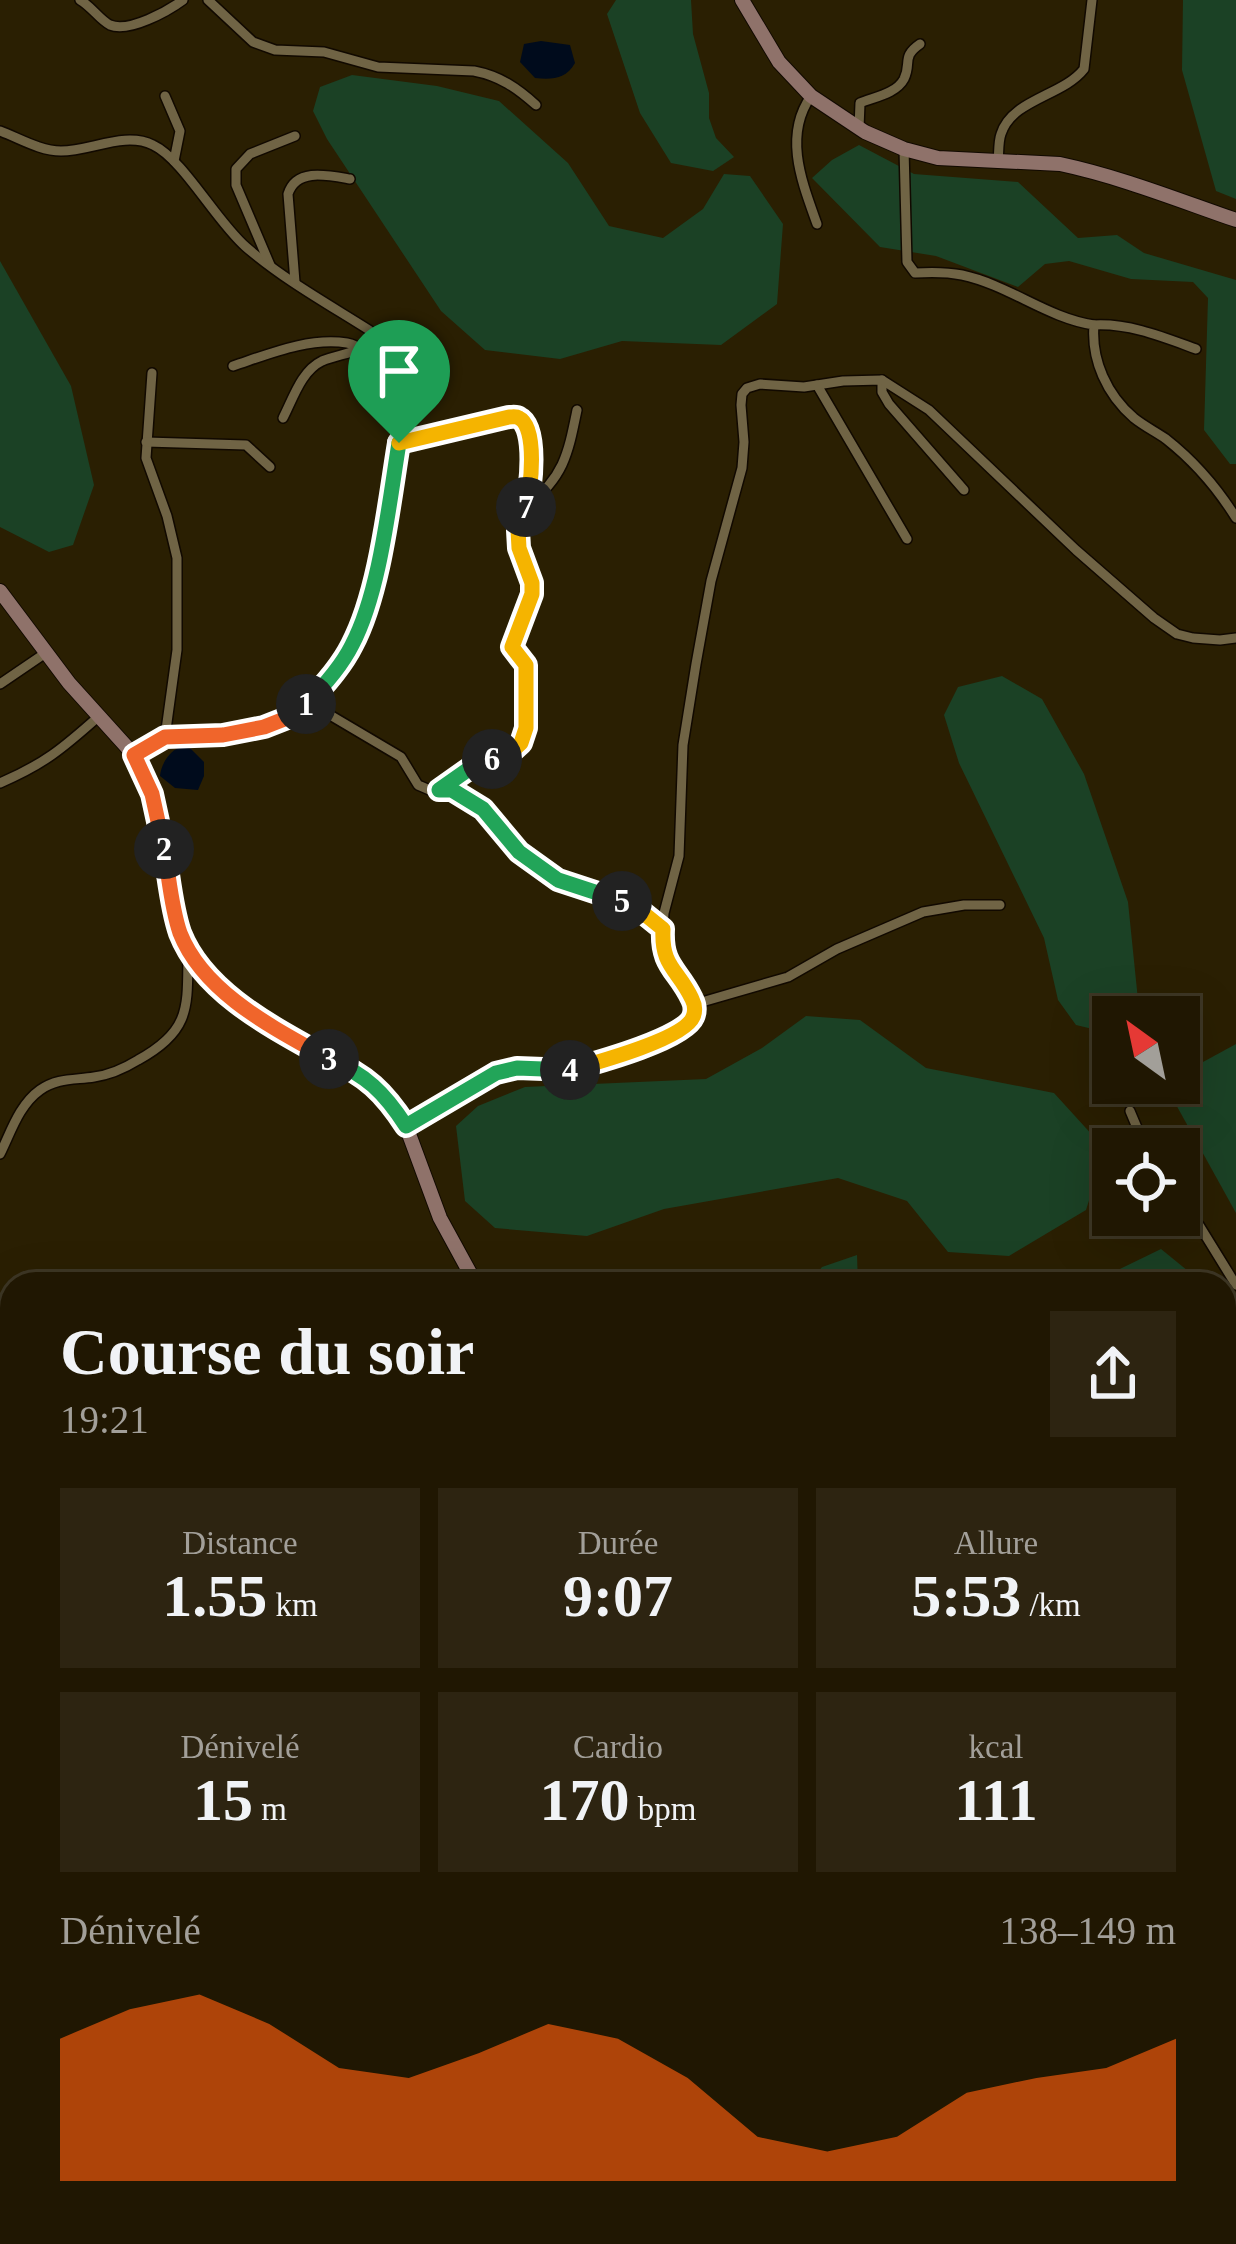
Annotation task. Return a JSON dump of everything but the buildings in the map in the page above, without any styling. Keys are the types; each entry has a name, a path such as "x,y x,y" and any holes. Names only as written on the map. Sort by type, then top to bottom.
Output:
{"main road":[{"path":"742,0 779,62 811,95 859,128 938,158 1078,168 1236,220"},
{"path":"0,591 98,717 134,755 152,794 179,929 188,949 240,1004 366,1077 394,1108 406,1126 440,1218 469,1272"}],"street":[{"path":"80,0 117,26 156,17 183,0"},
{"path":"208,0 253,42 266,48 324,52 378,68 489,74 536,105"},
{"path":"998,163 1000,134 1011,118 1084,69 1093,1"},
{"path":"859,128 858,105 896,87 904,79 908,56 920,44"},
{"path":"811,95 797,122 796,141 801,182 817,224"},
{"path":"166,96 180,131 174,160"},
{"path":"0,130 62,151 112,142 143,141 156,146 174,160 230,231 270,265 369,330 378,343 398,404 399,443 368,607 350,650 308,702 287,718 223,735 165,737 134,755"},
{"path":"270,265 236,185 236,170 250,154 296,136"},
{"path":"904,148 911,270 960,274 1073,322 1153,333 1196,349"},
{"path":"295,282 290,186 303,177 350,179"},
{"path":"1094,325 1094,356 1111,393 1134,418 1195,465 1236,518"},
{"path":"233,366 287,348 321,343 352,344 383,361"},
{"path":"283,418 313,367 360,349"},
{"path":"152,373 146,458 177,558 176,663 165,737"},
{"path":"882,380 882,392 890,404 964,490"},
{"path":"406,1126 496,1073 517,1068 569,1071 656,1041 683,1029 694,1016 695,1004 666,960 664,913 680,856 689,704 711,581 742,468 742,394 747,388 882,380 929,410 1154,618 1177,634 1193,638 1236,638"},
{"path":"817,386 907,539"},
{"path":"526,506 561,471 577,410"},
{"path":"399,443 509,417 525,422 529,431 532,485 518,530 532,594 512,647 526,665 526,728 521,743 509,754 473,766 439,790"},
{"path":"146,442 245,446 270,467"},
{"path":"0,684 46,652"},
{"path":"308,702 401,757 418,785 452,790 483,809 519,852 558,880 632,904 663,929"},
{"path":"0,783 57,754 98,717"},
{"path":"695,1004 788,977 837,949 923,912 1000,904"},
{"path":"0,1154 21,1111 43,1088 56,1081 114,1071 169,1041 189,996 188,949"},
{"path":"1130,1112 1137,1128"},
{"path":"1200,1227 1226,1272"}],"green space":[{"path":"616,0 691,0 693,34 709,93 709,118 716,138 734,157 713,171 671,163 640,113 607,14"},
{"path":"1183,0 1236,0 1236,199 1216,191 1182,70"},
{"path":"352,75 437,86 499,101 568,163 609,226 663,238 703,209 724,174 750,176 783,224 777,304 721,345 622,341 560,359 485,350 441,311 313,111 320,87"},
{"path":"859,145 914,174 1018,182 1078,238 1117,235 1144,253 1236,280 1236,464 1230,464 1204,430 1208,298 1193,282 1131,279 1069,261 1045,264 1018,287 936,256 880,247 812,178"},
{"path":"0,261 71,386 94,485 73,545 49,552 0,527"},
{"path":"1002,676 1042,699 1084,774 1128,902 1138,996 1092,996 1092,1029 1076,1025 1058,1000 1044,938 959,763 944,715 958,687"},
{"path":"806,1016 860,1020 926,1068 1054,1093 1092,1135 1092,1191 1086,1210 1009,1256 948,1252 907,1201 838,1178 664,1209 587,1236 495,1228 465,1201 456,1126 478,1106 525,1087 706,1079 762,1048"},
{"path":"1236,1044 1236,1213 1200,1148 1200,1128 1189,1128 1176,1104 1200,1104 1203,1062"},
{"path":"1161,1249 1189,1272 1114,1272"},
{"path":"857,1255 858,1272 818,1272"}],"water":[{"path":"524,44 570,45 575,63 563,75 535,78 520,62"},
{"path":"183,746 204,762 198,790 175,788 160,776 167,757"}],"route":[{"path":"509,417 525,422 529,431 532,485 518,530 532,594 512,647 526,665 526,728 521,743 509,754 473,766 439,790 452,790 483,809 519,852 558,880 632,904 663,929 666,960 695,1004 694,1016 683,1029 656,1041 569,1071 517,1068 496,1073 406,1126 366,1077 263,1021 194,957 179,929 152,794 134,755 165,737 223,735 287,718 308,702 343,661 368,607 399,443 509,417"}]}
